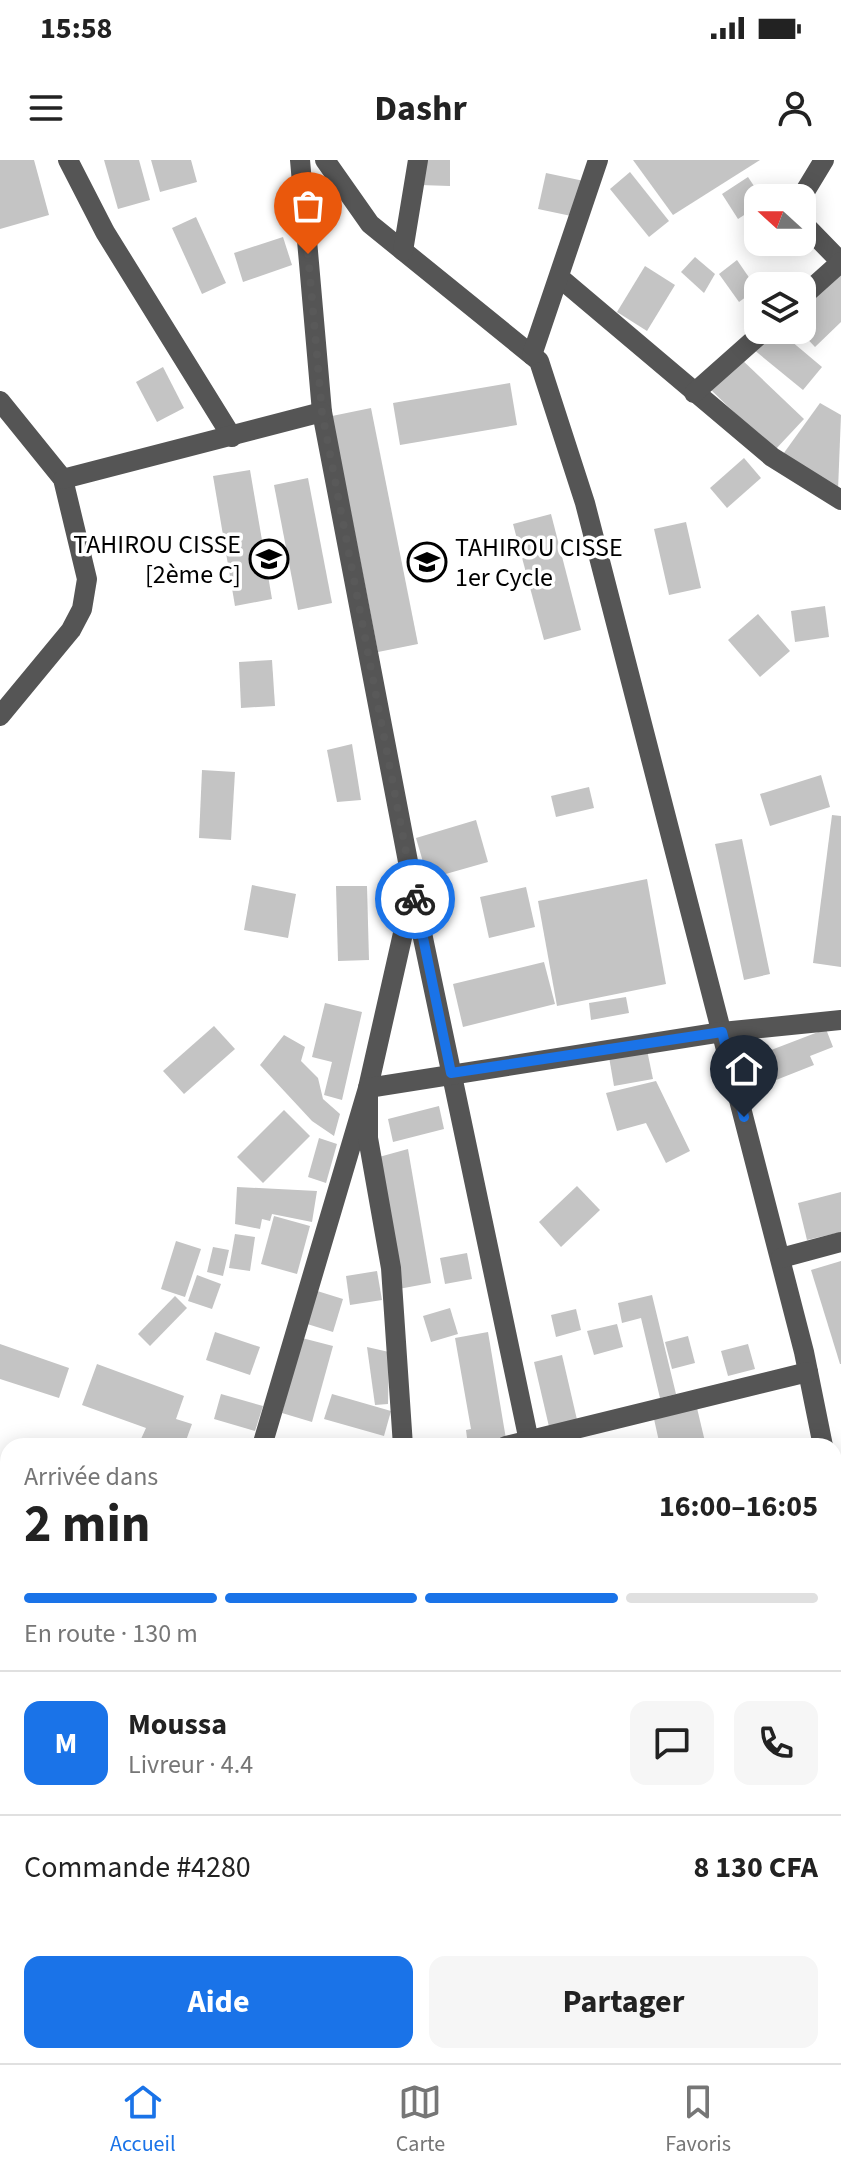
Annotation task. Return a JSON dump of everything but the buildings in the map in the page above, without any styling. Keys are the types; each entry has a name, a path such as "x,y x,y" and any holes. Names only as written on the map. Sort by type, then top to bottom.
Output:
{"street":[{"path":"68,160 105,232 232,437"},
{"path":"300,160 322,412 413,890 529,1438"},
{"path":"325,160 370,224 539,361 585,503 781,1258 821,1438"},
{"path":"403,251 418,160"},
{"path":"532,355 598,160"},
{"path":"809,184 824,160"},
{"path":"816,236 841,262 816,284"},
{"path":"560,278 772,457 841,500"},
{"path":"694,393 749,344"},
{"path":"0,401 63,479 87,579 82,609 71,630 0,716"},
{"path":"63,479 322,412"},
{"path":"264,1438 368,1088 413,890"},
{"path":"368,1088 722,1032 841,1020"},
{"path":"368,1088 368,1138 391,1268 402,1438"},
{"path":"781,1258 841,1242"},
{"path":"553,1438 808,1372"}],"way so far":[{"path":"308,254 322,412 415,899"}],"place":[{"name":"TAHIROU CISSE [2ème C]","path":"269,559"},
{"name":"TAHIROU CISSE 1er Cycle","path":"427,562"}],"route":[{"path":"415,899 451,1073 722,1032 744,1117"}]}
